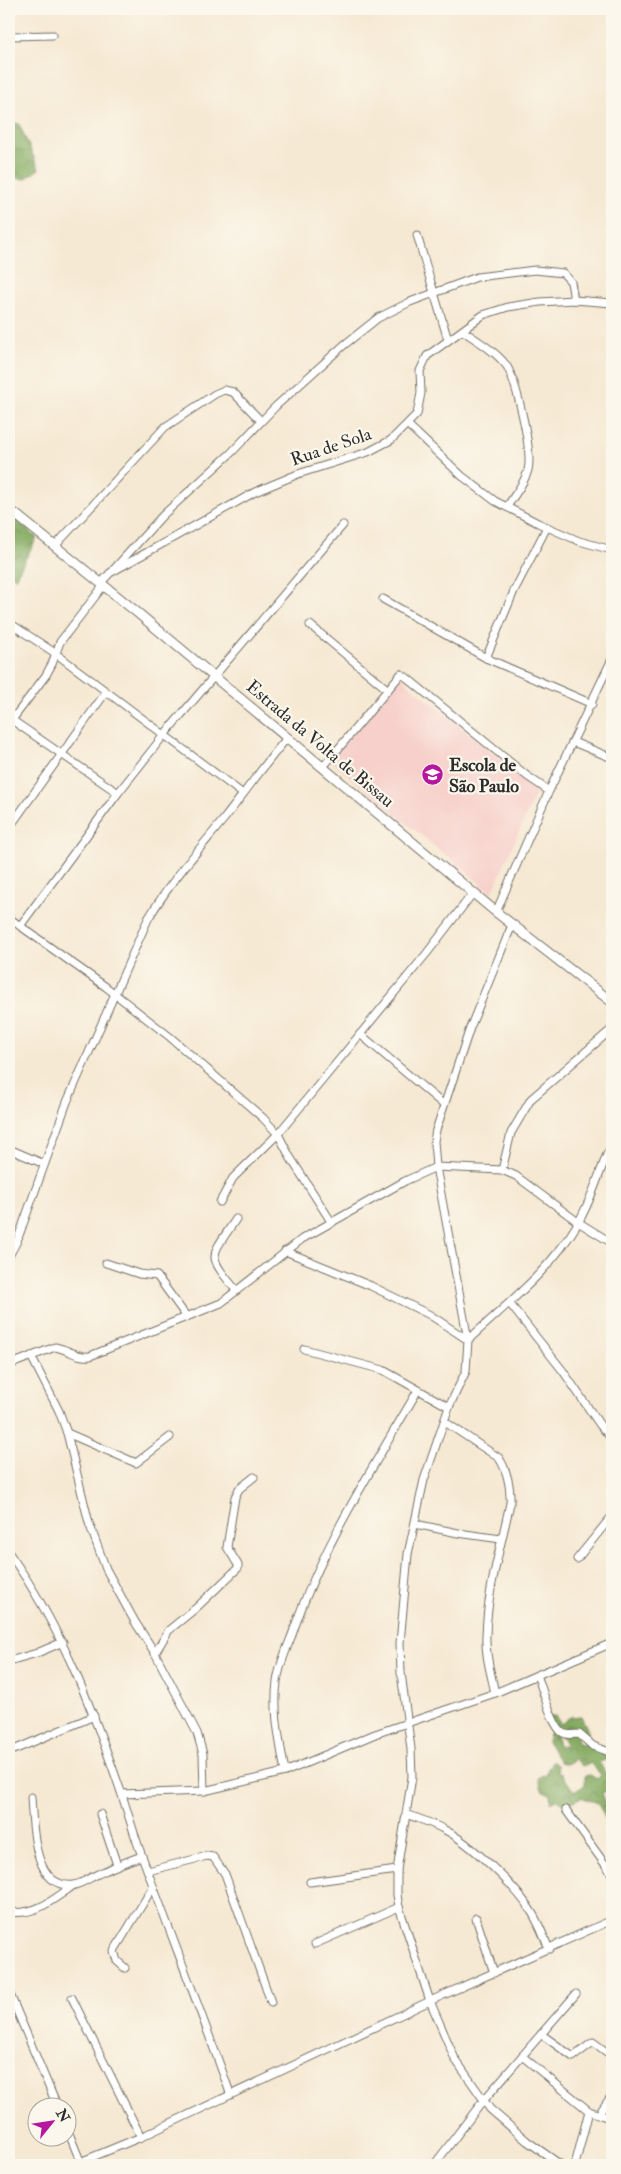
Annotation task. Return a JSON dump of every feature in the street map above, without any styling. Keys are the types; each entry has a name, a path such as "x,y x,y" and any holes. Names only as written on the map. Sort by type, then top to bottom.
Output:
{"main road":[{"name":"Estrada da Volta de Bissau","path":"9,509 324,767 496,912 612,1002"}],"street":[{"path":"9,36 53,34"},
{"path":"418,235 448,340"},
{"path":"110,573 152,526 230,453 261,421 365,328 383,315 435,292 489,274 548,271 564,273 571,282 574,300"},
{"name":"Rua de Sola","path":"10,721 46,675 60,642 110,573 248,495 298,474 368,452 391,440 417,414 420,405 422,363 433,350 463,331 476,320 493,311 540,302 574,300 612,304"},
{"path":"463,331 499,358 508,369 514,384 529,450 529,462 526,476 507,506"},
{"path":"55,546 165,427 215,394 224,390 233,392 261,421"},
{"path":"408,425 479,491 547,527 579,541 612,550"},
{"path":"20,926 118,793 164,735 342,526"},
{"path":"486,658 514,591 547,527"},
{"path":"383,599 486,658 592,704"},
{"path":"11,624 55,652 243,794"},
{"path":"310,624 387,689"},
{"path":"496,912 612,659"},
{"path":"324,767 401,674 520,770 550,791"},
{"path":"9,828 106,692"},
{"path":"10,721 62,753 118,793"},
{"path":"9,1256 17,1241 67,1102 135,945 163,894 287,738"},
{"path":"573,742 612,758"},
{"path":"220,1202 233,1178 278,1134 473,893"},
{"path":"9,918 114,994 190,1053 263,1118 278,1134 290,1157 332,1223"},
{"path":"512,925 470,1028 434,1140 436,1167 468,1340 466,1371 449,1407 424,1480 404,1588 400,1643 412,1762 396,1883 399,1907 430,2001 455,2059 483,2101 528,2141 561,2165"},
{"path":"502,1170 511,1133 531,1099 612,1029"},
{"path":"360,1034 444,1105"},
{"path":"468,1340 510,1304 539,1275 578,1222 608,1152 612,1147"},
{"path":"9,1149 44,1164"},
{"path":"9,1365 55,1348 62,1348 82,1357 90,1356 221,1303 285,1250 405,1181 436,1167 502,1170 516,1176 578,1222 612,1243"},
{"path":"236,1219 218,1246 214,1256 216,1267 236,1290"},
{"path":"285,1250 371,1286 430,1315 468,1340"},
{"path":"106,1263 139,1274 157,1276 186,1316"},
{"path":"510,1304 564,1371 600,1425 612,1439"},
{"path":"304,1349 373,1366 449,1407"},
{"path":"31,1356 59,1411 67,1433 96,1544 106,1569 135,1622 155,1653 199,1738 203,1754 204,1791"},
{"path":"285,1772 276,1713 276,1699 281,1666 298,1617 318,1569 374,1465 418,1390"},
{"path":"445,1422 494,1454 502,1463 511,1495 492,1582 486,1637 488,1661 495,1693"},
{"path":"67,1433 136,1463 170,1437"},
{"path":"155,1653 169,1630 238,1568 235,1558 227,1547 235,1497 239,1489 254,1476"},
{"path":"577,1559 612,1516"},
{"path":"415,1524 501,1539"},
{"path":"9,1553 26,1577 63,1642 94,1716 153,1887 230,2094"},
{"path":"9,1661 37,1653 63,1642"},
{"path":"122,1794 204,1791 285,1772 345,1746 495,1693 612,1643"},
{"path":"537,1675 554,1721 561,1732 579,1734 593,1746 612,1753"},
{"path":"9,1752 94,1716"},
{"path":"31,1798 34,1837 39,1860 50,1877 63,1884 74,1885"},
{"path":"566,1810 612,1874"},
{"path":"100,1814 117,1865"},
{"path":"406,1814 444,1829 457,1837 485,1862 524,1900 534,1916 549,1949"},
{"path":"9,1912 28,1913 41,1907 74,1885 117,1865 142,1856"},
{"path":"148,1871 207,1856 213,1857 219,1863 225,1874 271,2002"},
{"path":"310,1882 397,1870"},
{"path":"125,1968 117,1961 114,1951 153,1887"},
{"path":"315,1944 399,1907"},
{"path":"476,1918 494,1973"},
{"path":"72,2146 77,2164 141,2137 430,2001 612,1920"},
{"path":"9,1992 53,2096"},
{"path":"434,2165 483,2101 576,1994"},
{"path":"72,1998 141,2137"},
{"path":"541,2034 573,2057 593,2042 612,2056"},
{"path":"522,2056 589,2111 612,2119"},
{"path":"599,2114 612,2094"},
{"path":"575,2165 589,2111"}],"shaded area":[{"name":"Escola de São Paulo","path":"402,678 537,790 492,893 329,760"}],"green space":[{"path":"9,121 19,124 39,169 25,179 9,177"},
{"path":"9,514 37,538 15,578 9,573"},
{"path":"555,1716 561,1724 570,1717 581,1716 589,1736 586,1737 584,1732 578,1733 577,1739 580,1744 590,1742 612,1751 612,1758 599,1762 612,1784 612,1788 602,1793 606,1804 612,1805 612,1833 598,1803 581,1797 571,1803 562,1804 557,1799 551,1802 550,1794 542,1790 538,1778 546,1773 552,1761 557,1765 558,1773 562,1774 574,1792 585,1785 585,1776 590,1775 597,1779 601,1775 590,1763 582,1766 575,1759 567,1764 560,1762 548,1742 549,1733 555,1733 560,1747 567,1745 557,1730 545,1723 548,1717"}],"place":[{"name":"Escola de São Paulo","path":"433,775"}]}
